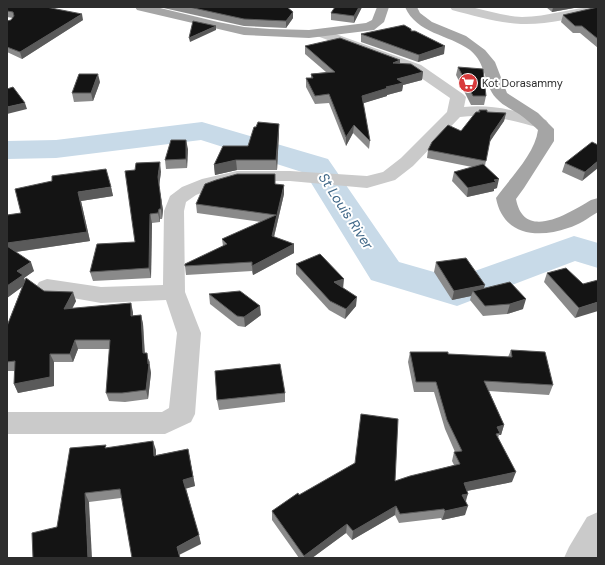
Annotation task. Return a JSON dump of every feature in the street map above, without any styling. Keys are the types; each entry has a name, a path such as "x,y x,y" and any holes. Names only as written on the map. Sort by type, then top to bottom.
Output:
{"main road":[{"path":"140,7 244,31 290,34 322,33 369,27 378,22 383,7"},
{"path":"411,7 419,20 426,25 455,35 480,53 489,63 496,86 502,95 533,116 546,129 545,141 515,188 506,198 507,209 510,213 521,224 538,228 554,226 567,221 598,204"}],"street":[{"path":"456,7 490,17 515,20 565,16 598,8"},
{"path":"7,423 165,423 182,414 189,333 174,292 174,211 177,200 189,191 209,182 236,176 290,176 368,182 389,176 407,162 455,113 458,98 416,68 322,33"},
{"path":"455,113 474,111 498,112 524,117 540,123"},
{"path":"47,287 102,295 174,292"},
{"path":"580,558 598,527"}],"building":[{"path":"7,7 46,7 82,14 20,52 7,47 7,21 11,20 14,16 13,12 7,11"},
{"path":"189,7 287,7 293,12 286,21 244,19"},
{"path":"335,7 359,7 354,16 331,13"},
{"path":"598,7 598,39 582,26 575,26 563,15"},
{"path":"193,21 216,26 189,38"},
{"path":"404,25 411,29 411,31 415,31 445,46 419,55 361,34"},
{"path":"340,38 400,60 393,63 411,64 423,72 397,79 403,83 386,87 388,88 362,96 370,141 354,125 346,137 329,94 315,96 306,78 313,78 311,74 335,72 305,46"},
{"path":"458,67 483,69 486,96 473,96"},
{"path":"79,74 98,74 91,93 72,93"},
{"path":"13,87 25,103 7,107 7,89"},
{"path":"479,110 506,113 491,135 486,161 428,150 432,142 448,125 461,131 476,112 480,112"},
{"path":"258,122 279,124 276,160 236,160 214,165 223,146 248,146 254,127 256,127"},
{"path":"171,140 186,140 186,159 165,160"},
{"path":"592,142 598,145 598,161 585,172 565,163"},
{"path":"160,162 158,177 161,209 159,209 158,213 150,214 149,268 90,272 97,244 135,242 125,171 135,170 136,163"},
{"path":"483,164 499,179 494,180 496,182 468,188 454,172"},
{"path":"106,169 111,187 78,192 87,232 7,243 7,215 21,213 15,189 52,181 52,176"},
{"path":"237,174 275,174 275,184 284,185 272,236 294,244 252,266 252,262 185,266 185,264 227,244 222,239 276,215 196,204 205,184"},
{"path":"7,246 31,262 17,271 23,275 7,286"},
{"path":"320,254 344,279 334,282 357,297 346,309 330,301 296,264"},
{"path":"466,258 485,285 454,291 436,262"},
{"path":"566,268 583,284 598,280 598,302 579,308 547,273"},
{"path":"26,278 44,291 73,292 64,309 131,303 131,316 141,315 143,353 147,353 149,364 146,390 106,393 110,340 75,340 70,354 50,354 50,377 14,384 15,361 7,362 7,326"},
{"path":"510,282 526,299 510,304 485,306 473,291"},
{"path":"240,291 260,306 244,317 237,316 209,294"},
{"path":"511,350 545,352 553,385 484,381 504,425 497,427 500,433 496,434 516,472 464,483 468,494 462,495 468,506 445,511 444,509 400,514 396,506 353,531 347,524 304,556 272,511 298,493 299,495 355,463 361,414 398,419 395,481 460,464 454,452 462,451 447,420 436,382 416,382 410,352 448,352 448,354 512,357"},
{"path":"280,364 285,393 217,400 215,371"},
{"path":"153,441 154,456 188,449 193,477 183,480 199,535 177,547 180,558 132,558 120,489 85,493 88,558 33,558 32,533 57,527 70,448 106,445 105,448"}],"waterway":[{"name":"St Louis River","path":"7,150 56,149 202,131 317,166 385,271 457,292 574,248 598,256"}],"place":[{"name":"Kot Dorasammy","path":"468,83"}]}
